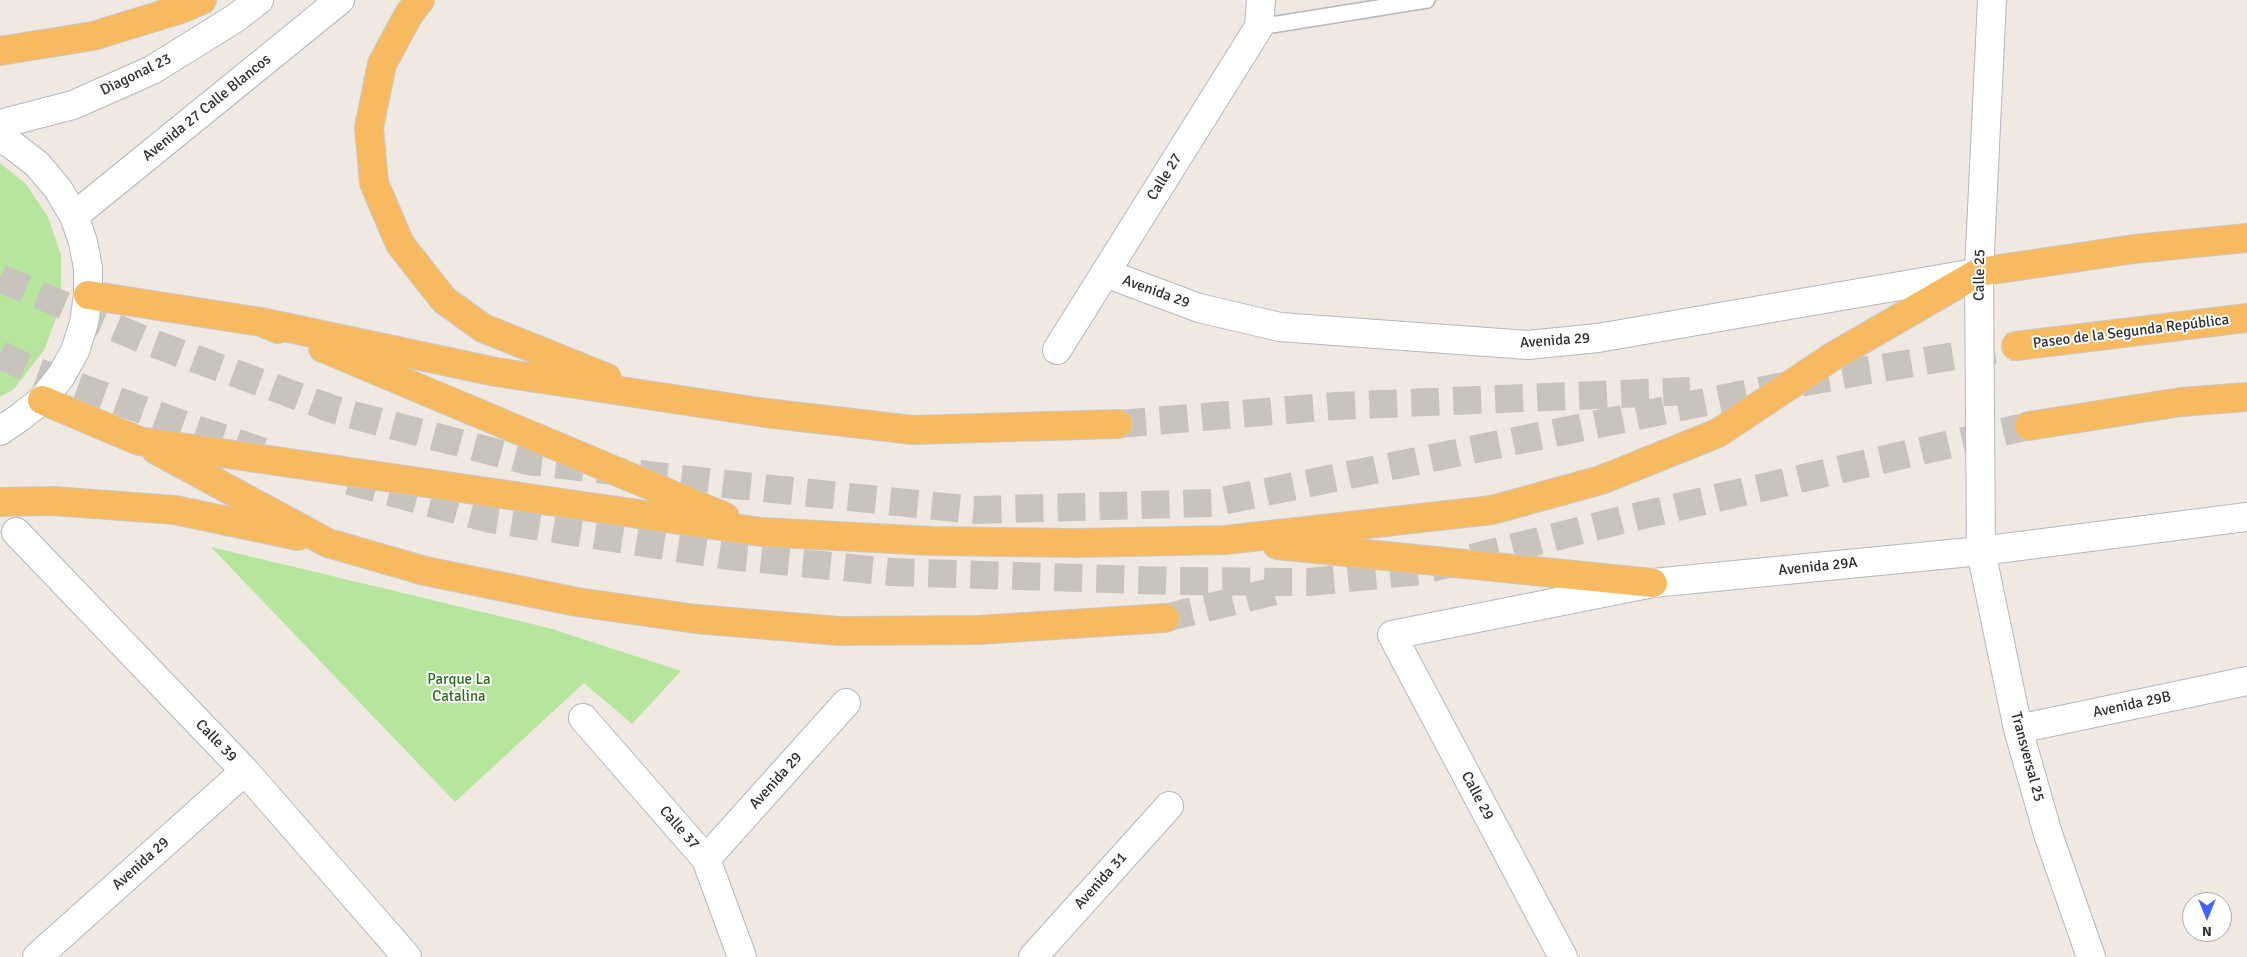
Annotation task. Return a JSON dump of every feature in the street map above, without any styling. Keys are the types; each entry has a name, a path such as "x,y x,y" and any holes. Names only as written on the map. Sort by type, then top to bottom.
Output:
{"highway":[{"path":"0,51 93,36 181,9 202,0"},
{"path":"420,0 409,14 382,64 369,128 374,183 400,244 444,300 483,328 645,394"},
{"path":"139,441 761,532 960,542 1077,543 1225,540 1492,510 1601,480 1718,433 1832,357 1979,272 2134,250 2247,238"},
{"path":"88,295 261,322 496,372 766,413 913,430 1118,424"},
{"name":"Paseo de la Segunda República","path":"2016,346 2247,318"},
{"path":"261,322 761,532"},
{"path":"2029,426 2181,402 2247,397"},
{"path":"42,400 139,441 328,543"},
{"path":"0,502 54,501 175,510 328,543 425,571 577,602 696,619 849,631 978,630 1165,618"},
{"path":"1225,540 1653,583"}],"street":[{"name":"Diagonal 23","path":"0,124 73,105 152,70 234,19 260,0"},
{"name":"Avenida 27 Calle Blancos","path":"74,216 340,0"},
{"name":"Calle 27","path":"1057,350 1259,28 1261,0"},
{"name":"Calle 25","path":"1981,551 1979,272 1992,0"},
{"path":"0,138 37,164 58,189 74,216 83,242 88,268 88,295 84,323 75,351 60,376 42,400 20,418 0,430"},
{"name":"Avenida 29","path":"1105,274 1199,308 1280,327 1528,345 1598,338 1979,272"},
{"name":"Avenida 29A","path":"1392,635 1653,583 1981,551 2247,517"},
{"name":"Calle 39","path":"16,532 245,771 407,957"},
{"name":"Transversal 25","path":"1981,551 2018,729 2048,834 2091,957"},
{"name":"Calle 29","path":"1392,635 1564,957"},
{"name":"Avenida 29B","path":"2018,729 2247,681"},
{"name":"Avenida 29","path":"706,859 846,703"},
{"name":"Calle 37","path":"583,718 706,859 742,957"},
{"name":"Avenida 29","path":"37,957 245,771"},
{"name":"Avenida 31","path":"1033,957 1170,806"}],"lane":[{"path":"1259,28 1427,0"}],"green space":[{"path":"0,163 26,184 48,217 61,255 61,305 44,350 14,389 0,397"},
{"name":"Parque La Catalina","path":"211,547 549,628 681,671 632,724 584,683 455,802"}],"tunnel":[{"path":"0,278 144,340 338,411 528,461 974,510 1212,503 1774,388 2016,346"},
{"path":"0,355 32,370 264,452"},
{"path":"1118,424 1336,406 1690,391"},
{"path":"349,481 490,519 729,556 892,572 1173,581 1309,582 1420,571 1630,518 2029,426"},
{"path":"1165,618 1275,591"}]}
